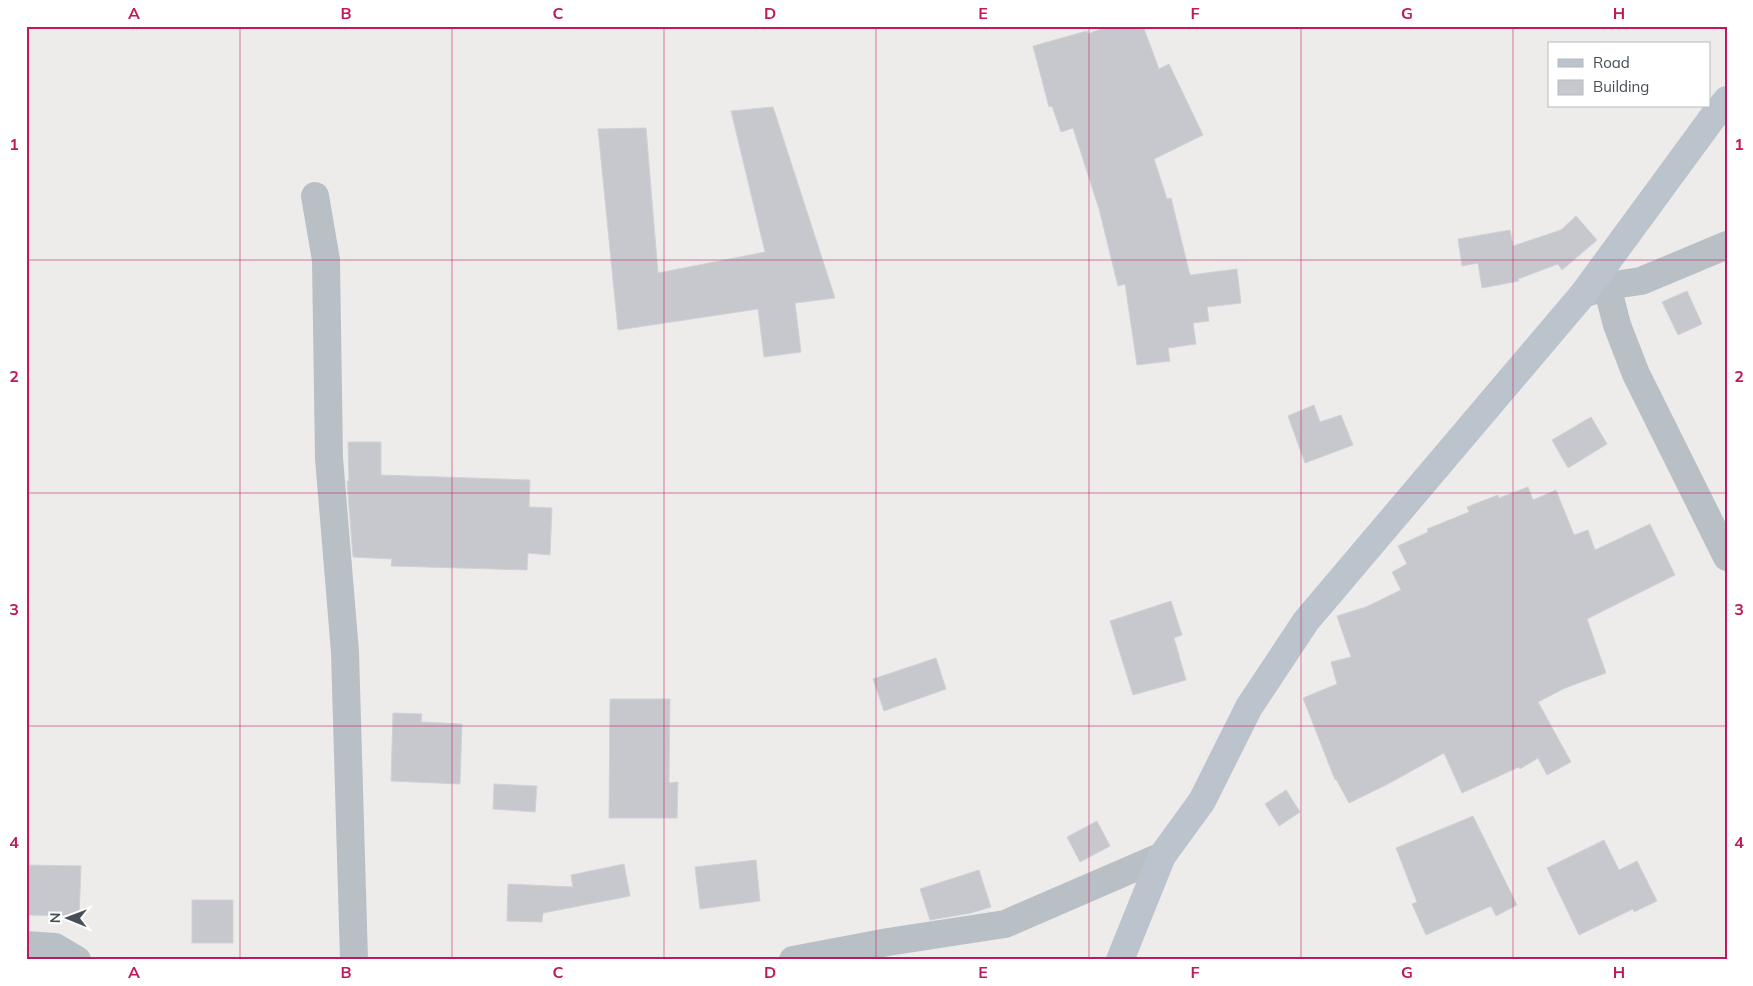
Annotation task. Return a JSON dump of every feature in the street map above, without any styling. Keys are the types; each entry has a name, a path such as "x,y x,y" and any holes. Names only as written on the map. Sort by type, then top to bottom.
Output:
{"main road":[{"path":"1120,960 1162,856 1202,800 1249,707 1306,621 1596,290 1713,117 1727,100"}],"street":[{"path":"316,196 326,260 329,458 345,652 354,960"},
{"path":"1727,245 1641,280 1596,290 1617,325 1636,374 1727,557"},
{"path":"793,960 888,942 1004,924 1162,856"},
{"path":"26,945 55,947 77,960"}],"building":[{"path":"1108,26 1143,26 1159,69 1169,64 1203,135 1154,159 1167,199 1171,198 1190,275 1237,269 1241,303 1207,307 1209,321 1193,323 1196,344 1168,348 1170,361 1137,365 1125,284 1118,286 1099,209 1073,128 1061,132 1052,106 1049,107 1033,46 1087,31 1088,34"},
{"path":"773,107 835,298 795,303 801,352 764,357 758,309 618,330 598,129 646,128 658,273 765,252 731,111"},
{"path":"1576,216 1597,240 1562,270 1558,264 1518,279 1519,281 1482,288 1478,263 1462,266 1458,239 1510,230 1513,246 1561,230"},
{"path":"1687,291 1702,324 1678,335 1662,302"},
{"path":"1314,405 1320,422 1341,415 1353,445 1305,463 1288,416"},
{"path":"1591,417 1607,444 1568,468 1552,440"},
{"path":"348,442 381,442 381,475 530,480 529,507 552,508 550,555 528,553 527,570 391,566 392,559 353,557 347,481 349,481"},
{"path":"1528,487 1533,500 1556,490 1574,535 1588,530 1595,550 1650,524 1675,575 1587,619 1606,673 1565,688 1538,702 1571,762 1547,775 1538,758 1520,769 1519,767 1462,793 1444,753 1349,803 1335,780 1303,698 1337,684 1331,662 1351,657 1337,616 1366,607 1401,590 1392,572 1407,564 1398,546 1428,532 1427,529 1469,512 1467,507 1498,495 1499,498"},
{"path":"1171,601 1182,635 1174,638 1186,680 1133,695 1110,621"},
{"path":"936,658 946,689 884,711 873,679"},
{"path":"610,699 670,699 669,783 678,782 677,818 609,818"},
{"path":"393,713 422,714 421,722 462,724 460,784 391,781"},
{"path":"494,784 537,786 535,812 493,809"},
{"path":"1286,790 1300,812 1279,826 1265,804"},
{"path":"1473,816 1517,905 1496,916 1491,906 1426,935 1412,904 1417,902 1396,848"},
{"path":"1097,821 1110,846 1080,862 1067,837"},
{"path":"1604,840 1619,870 1637,861 1657,901 1634,912 1633,909 1579,935 1547,868"},
{"path":"756,860 760,901 700,909 695,867"},
{"path":"624,864 630,896 543,913 542,922 507,921 508,884 573,887 571,875"},
{"path":"26,865 81,866 79,916 26,915"},
{"path":"979,870 991,907 971,913 930,920 920,889"},
{"path":"192,900 233,900 233,943 192,943"}]}
